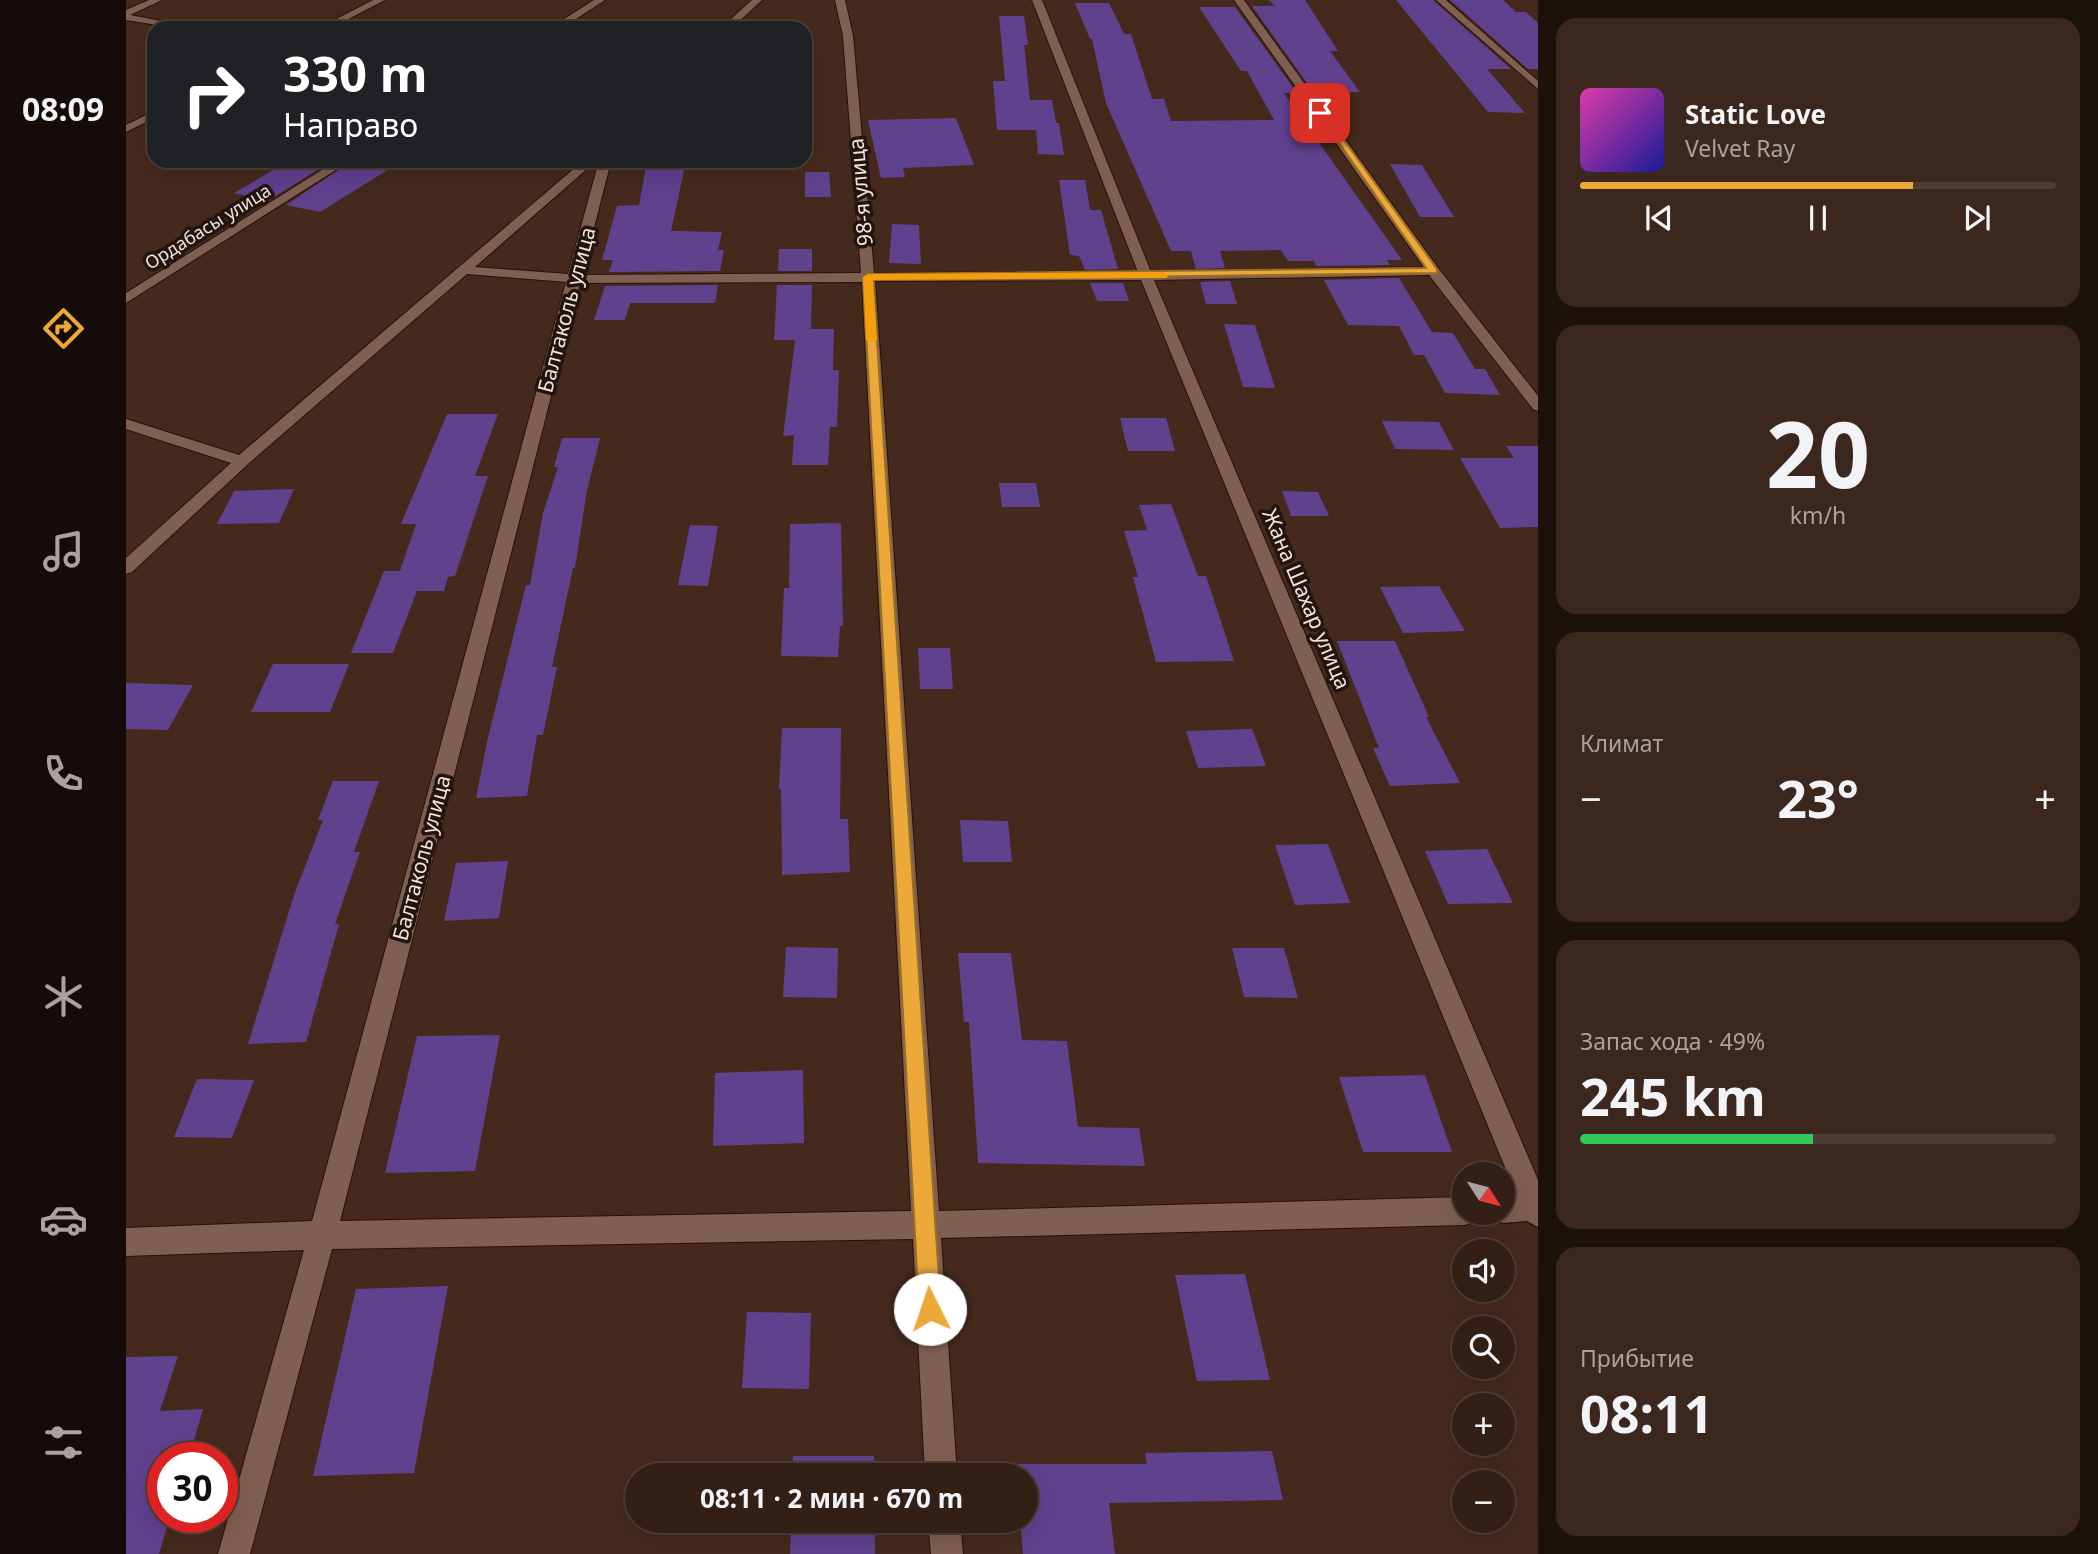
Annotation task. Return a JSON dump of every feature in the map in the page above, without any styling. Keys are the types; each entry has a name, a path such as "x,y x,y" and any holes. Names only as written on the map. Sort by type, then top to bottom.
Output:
{"street":[{"path":"126,15 157,0"},
{"path":"338,21 380,0"},
{"path":"566,21 600,0"},
{"path":"734,21 757,0"},
{"name":"98-я улица","path":"840,0 849,36 868,277 940,1463"},
{"name":"Жана Шахар улица","path":"1037,0 1146,276 1537,1208"},
{"path":"1239,0 1433,271 1538,406"},
{"path":"1441,0 1538,86"},
{"path":"126,15 157,21"},
{"path":"126,129 147,118"},
{"name":"Ордабасы улица","path":"126,299 333,168"},
{"path":"126,568 242,461 582,168"},
{"name":"Балтаколь улица","path":"233,1554 322,1235 603,168"},
{"path":"466,270 576,279 1146,276 1433,271"},
{"path":"126,424 242,461"},
{"path":"1516,1209 1537,1208"},
{"path":"126,1242 322,1235 925,1225 1452,1211"},
{"path":"945,1533 947,1554"}],"building":[{"path":"1269,0 1305,0 1338,51 1330,51 1360,92 1314,93 1252,6 1275,6"},
{"path":"1396,0 1433,0 1511,69 1487,69 1525,113 1488,112"},
{"path":"1450,0 1503,0 1516,12 1526,12 1538,23 1538,69 1528,69"},
{"path":"1075,3 1109,3 1124,34 1131,34 1152,99 1164,99 1171,121 1274,120 1247,71 1241,71 1199,7 1235,7 1297,93 1284,93 1402,260 1387,260 1390,265 1316,266 1314,261 1288,261 1281,250 1220,251 1225,268 1196,269 1191,251 1171,251 1106,103 1092,39"},
{"path":"999,16 1024,16 1030,100 1052,100 1064,155 1038,154 1036,130 997,130 993,81 1005,81"},
{"path":"956,118 974,165 903,168 905,177 881,178 868,120"},
{"path":"1390,164 1422,165 1454,217 1420,217"},
{"path":"277,168 320,168 268,201 234,193"},
{"path":"342,168 391,168 320,212 286,205"},
{"path":"646,168 684,168 671,231 722,232 718,250 724,250 720,271 609,272 613,260 602,260 617,206 639,205"},
{"path":"805,172 829,172 831,197 805,197"},
{"path":"1059,180 1085,180 1090,210 1101,210 1118,269 1085,270 1079,256 1070,255"},
{"path":"892,224 919,225 921,264 889,263"},
{"path":"779,249 812,249 812,271 778,271"},
{"path":"1399,278 1432,332 1453,333 1475,369 1485,369 1500,395 1445,393 1424,355 1414,355 1399,326 1348,325 1324,280"},
{"path":"1230,281 1237,304 1206,304 1200,282"},
{"path":"1090,283 1123,283 1129,301 1097,301"},
{"path":"718,285 715,303 630,303 625,320 594,320 605,286"},
{"path":"777,285 812,285 811,329 834,329 833,370 839,370 837,427 830,427 828,465 792,465 794,435 783,436 795,340 774,340"},
{"path":"1224,324 1255,325 1275,388 1243,387"},
{"path":"447,414 498,414 475,476 488,476 455,576 448,577 444,591 417,591 393,653 351,653 384,571 400,571 416,524 401,524"},
{"path":"1120,418 1166,418 1175,451 1128,451"},
{"path":"1382,421 1439,422 1454,450 1395,449"},
{"path":"562,438 600,438 587,490 575,568 552,667 557,667 543,735 537,735 527,796 476,798 526,585 530,585 543,513 558,467 554,467"},
{"path":"1506,446 1538,446 1538,527 1500,528 1460,458 1514,458"},
{"path":"999,483 1036,483 1040,507 1002,507"},
{"path":"294,489 279,523 217,524 234,491"},
{"path":"1282,491 1318,492 1329,516 1291,516"},
{"path":"1171,504 1198,576 1206,576 1234,661 1156,662 1133,577 1138,577 1124,531 1147,530 1139,505"},
{"path":"841,523 843,626 840,626 838,657 781,656 784,588 789,588 790,524"},
{"path":"690,525 718,526 708,586 678,585"},
{"path":"1439,586 1465,631 1403,633 1380,587"},
{"path":"1337,641 1395,641 1429,717 1426,717 1460,783 1390,786 1373,748 1379,748"},
{"path":"918,648 950,648 953,689 920,689"},
{"path":"273,664 349,664 330,712 251,712"},
{"path":"126,683 193,685 168,730 126,729"},
{"path":"782,728 841,728 840,819 848,819 850,872 782,875 779,789"},
{"path":"1252,729 1266,766 1198,768 1186,731"},
{"path":"333,781 379,781 354,852 360,852 335,924 339,924 306,1042 248,1044 294,895 323,820 318,820"},
{"path":"960,820 1008,821 1012,862 963,862"},
{"path":"1328,844 1350,903 1295,905 1275,845"},
{"path":"1487,849 1513,903 1448,904 1425,851"},
{"path":"508,861 499,918 444,921 456,863"},
{"path":"786,947 838,948 837,998 783,997"},
{"path":"1232,948 1284,948 1298,998 1244,997"},
{"path":"958,953 1011,953 1022,1040 1067,1041 1078,1127 1139,1128 1145,1166 978,1163 969,1022 964,1022"},
{"path":"500,1035 475,1171 385,1173 417,1036"},
{"path":"803,1070 804,1143 713,1146 715,1073"},
{"path":"1425,1075 1452,1152 1363,1152 1339,1077"},
{"path":"197,1079 254,1080 232,1138 174,1137"},
{"path":"1245,1274 1270,1380 1197,1381 1175,1275"},
{"path":"448,1286 414,1473 313,1476 356,1289"},
{"path":"747,1312 811,1313 809,1389 742,1388"},
{"path":"178,1356 160,1411 203,1409 194,1442 147,1442 147,1533 165,1533 159,1554 126,1554 126,1357"},
{"path":"1272,1451 1283,1500 1109,1503 1115,1554 1023,1554 1021,1533 1038,1533 1038,1464 1147,1464 1145,1453"},
{"path":"793,1456 874,1456 874,1463 793,1463"},
{"path":"791,1533 875,1533 875,1554 790,1554"}],"slow traffic":[{"path":"872,340 868,277 1163,275"}],"route":[{"path":"930,1309 868,277 1433,271 1320,113"}]}
